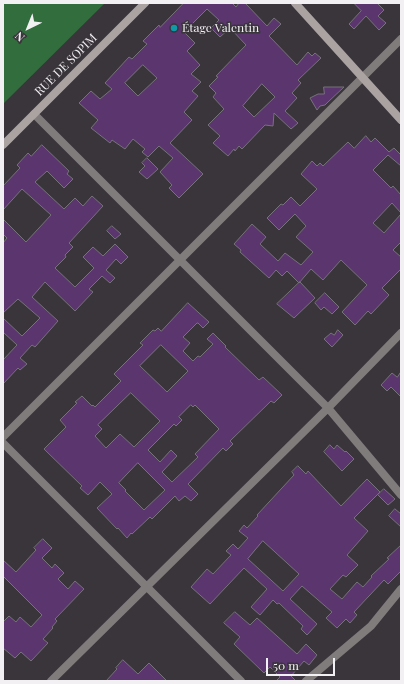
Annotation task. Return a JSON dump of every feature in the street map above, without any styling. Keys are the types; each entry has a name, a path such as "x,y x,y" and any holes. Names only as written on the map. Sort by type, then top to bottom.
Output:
{"street":[{"name":"RUE DE SOPIM","path":"3,145 146,3"},
{"path":"295,3 401,120"},
{"path":"3,437 401,39"},
{"path":"34,114 328,408 401,495"},
{"path":"51,681 328,408 401,333"},
{"path":"3,443 240,681"},
{"path":"306,681 371,626 401,589"}],"green space":[{"path":"3,3 105,3 3,104"}],"building":[{"path":"184,3 232,3 236,7 239,3 245,3 267,26 274,18 281,24 269,36 297,65 308,52 312,56 315,53 321,58 298,80 301,83 292,93 297,98 285,111 298,123 291,129 274,113 273,126 265,125 242,149 239,146 228,156 213,143 220,136 208,125 224,109 213,97 216,93 209,86 218,77 216,76 246,45 230,28 220,37 211,28 219,20 207,9 184,32 195,43 187,51 200,65 191,74 201,82 192,91 198,96 184,112 192,120 170,143 203,174 179,198 169,188 172,185 160,172 173,158 159,146 148,157 142,152 145,149 133,139 125,149 112,140 110,143 91,128 98,120 79,103 91,91 100,99 112,89 105,83 129,57 132,59 147,44 143,41 159,25 160,27","holes":["143,65 157,78 138,96 125,83","262,84 275,97 254,117 243,106"]},
{"path":"354,3 377,3 384,10 378,16 386,23 379,30 366,16 354,29 349,24 361,11"},
{"path":"324,87 344,87 325,105 320,106 317,110 310,98 318,94 324,94"},
{"path":"366,136 371,142 375,138 389,152 394,148 401,155 401,166 388,155 373,170 391,188 393,186 401,195 401,213 392,203 373,223 384,233 401,214 401,242 393,250 401,257 401,269 382,288 389,295 371,314 368,311 355,325 342,312 367,285 341,260 323,280 311,269 299,283 287,271 282,276 276,270 269,278 240,252 241,250 234,244 252,224 266,237 260,244 278,261 285,253 301,265 313,252 296,237 306,226 295,214 279,230 267,218 281,204 283,205 291,197 300,206 317,189 301,174 312,161 317,166 320,163 323,166 348,142 354,148"},
{"path":"42,145 69,171 67,174 73,179 64,188 47,171 35,182 64,209 75,198 83,206 92,196 103,206 69,243 73,247 55,268 75,287 94,268 83,257 93,247 103,256 115,244 128,257 121,264 116,259 106,270 115,278 110,283 102,276 89,289 93,292 75,311 45,282 32,297 58,321 35,347 32,345 20,358 27,364 20,370 18,368 3,384 3,360 17,345 3,332 3,318 22,336 40,318 18,299 3,313 3,243 7,238 3,234 3,219 26,242 51,215 22,189 3,210 3,186 20,168 17,165 28,153 31,156"},
{"path":"147,158 158,169 147,179 139,172 145,166 142,163"},
{"path":"112,226 121,234 115,239 107,231"},
{"path":"300,282 315,298 294,318 277,304"},
{"path":"325,293 339,307 332,314 324,307 321,310 315,303"},
{"path":"188,303 209,322 203,328 197,323 183,337 190,343 183,351 193,361 198,356 200,357 213,344 207,339 213,333 226,346 225,347 259,380 263,377 282,395 274,403 271,401 230,441 233,444 226,451 223,448 188,484 198,494 191,501 185,496 179,501 175,496 152,519 150,517 127,538 97,508 112,494 100,482 88,495 80,488 82,486 44,449 66,427 60,420 77,403 75,402 82,396 95,407 121,381 114,374 143,345 140,343 153,330 155,331 158,328 161,331","holes":["161,345 188,371 167,392 140,366","131,393 160,421 134,447 120,434 106,448 95,436 102,429 98,425","191,405 193,407 195,405 219,429 195,454 198,457 172,482 162,472 177,456 171,450 160,462 148,450 174,424 176,426 182,420 179,417","138,463 165,490 144,510 119,483"]},
{"path":"338,330 343,335 332,347 324,339 331,333 334,335"},
{"path":"401,372 401,397 391,387 387,391 381,385 392,373 397,377"},
{"path":"330,445 334,449 337,445 354,459 342,471 324,452"},
{"path":"298,466 306,474 308,471 341,506 367,479 380,492 354,518 368,531 347,555 358,565 346,577 343,575 330,589 342,599 357,582 363,587 372,577 371,576 389,559 387,558 401,545 401,571 388,584 384,580 354,612 357,615 350,623 346,619 337,628 326,618 332,612 302,586 290,599 317,624 307,635 301,629 303,626 279,603 277,604 273,600 260,615 251,607 267,589 244,568 210,604 191,587 207,569 213,574 231,555 226,551 233,544 238,549 248,538 239,531 244,525 247,528 258,516 257,515 294,475 292,472","holes":["263,541 299,574 283,591 248,559"]},
{"path":"384,489 395,499 388,505 378,495"},
{"path":"395,509 401,514 401,527 389,516"},
{"path":"43,539 52,548 42,558 52,568 55,564 64,573 58,579 68,589 75,581 84,589 55,619 57,621 52,627 53,628 43,639 48,643 31,661 21,652 15,658 3,648 3,622 9,616 16,622 20,617 31,627 42,615 3,576 3,560 16,572 36,550 34,548"},
{"path":"235,612 250,625 257,618 297,654 306,644 317,655 309,665 304,661 291,676 296,681 276,681 280,677 270,667 264,673 234,644 240,637 224,623"},
{"path":"123,660 138,674 149,663 167,681 106,681"}],"place":[{"name":"Étage Valentin","path":"174,28"}]}
